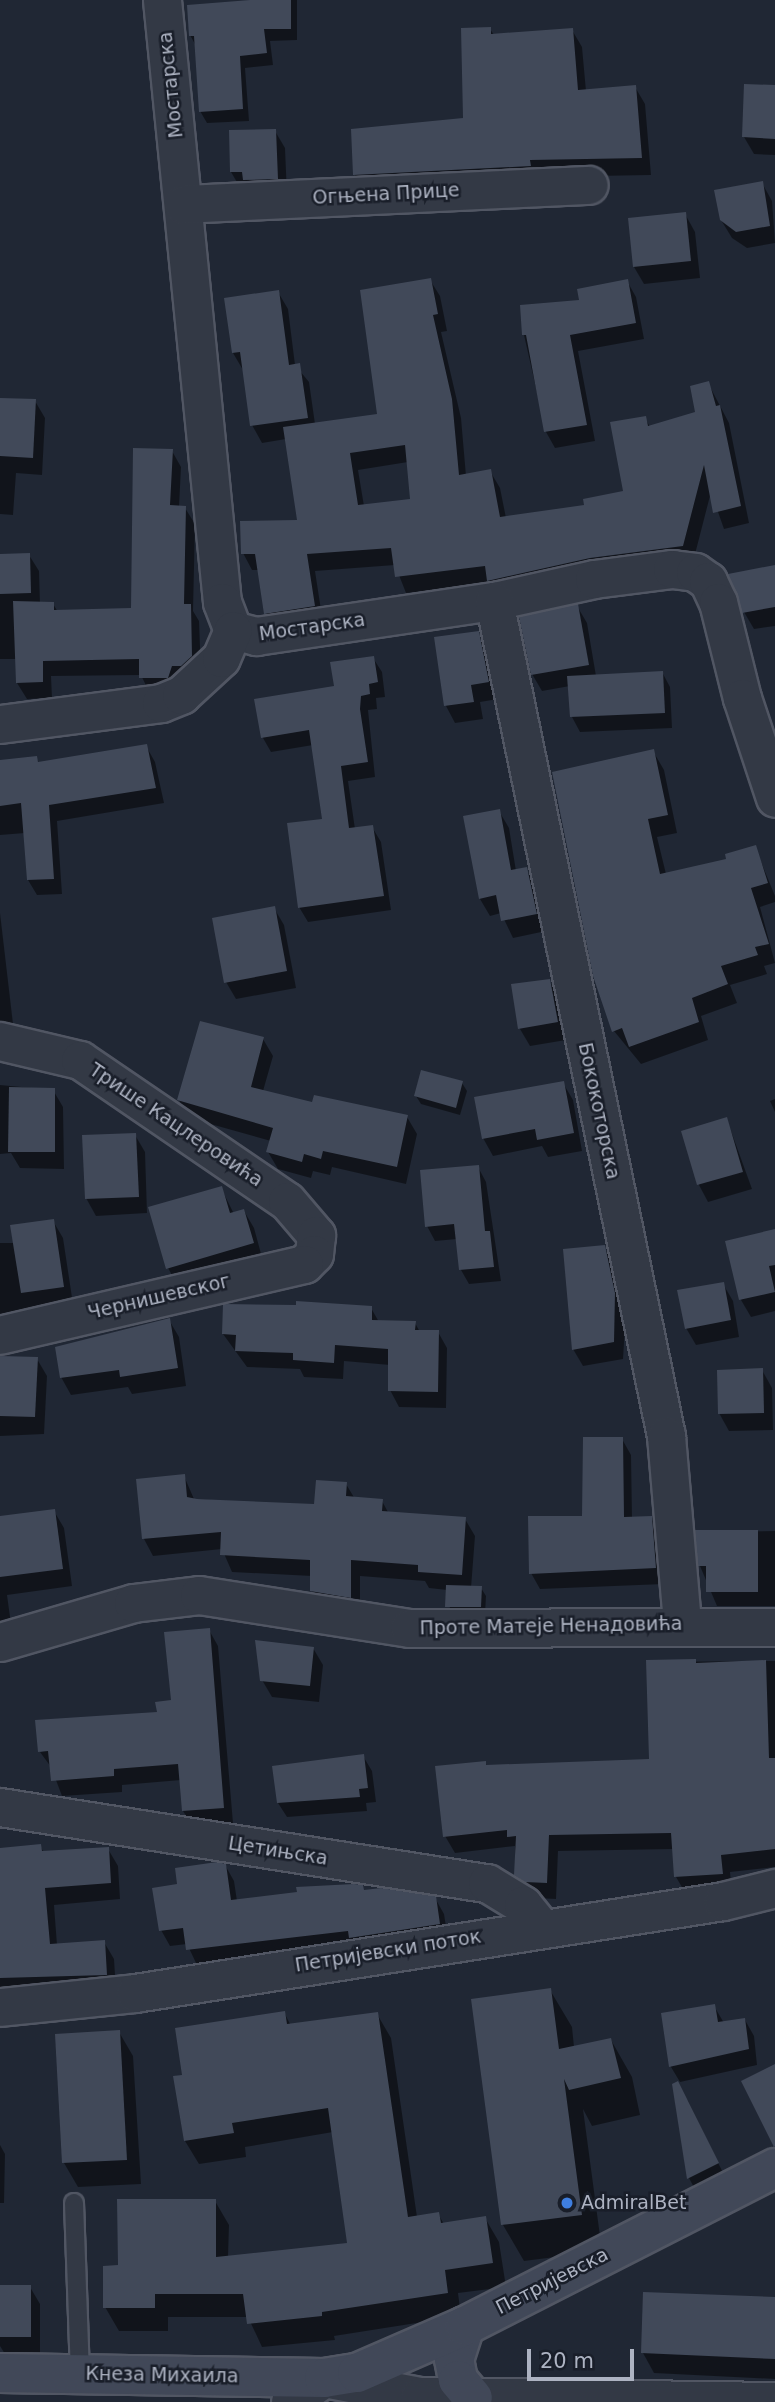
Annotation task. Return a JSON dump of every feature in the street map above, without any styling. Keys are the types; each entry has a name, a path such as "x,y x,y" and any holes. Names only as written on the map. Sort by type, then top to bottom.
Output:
{"main road":[{"name":"Петријевска","path":"324,2378 379,2365 465,2326 775,2168"},
{"path":"465,2326 454,2359 458,2380 473,2398"},
{"name":"Кнеза Михаила","path":"0,2372 80,2373 186,2388 324,2378"}],"street":[{"name":"Мостарска","path":"162,0 222,602 233,630 256,636 494,601 594,579 672,569 695,572 708,581 718,602 742,698 775,798"},
{"name":"Огњена Прице","path":"183,204 589,185"},
{"name":"Бококоторска","path":"494,601 666,1436 682,1624"},
{"path":"0,724 161,703 181,695 201,681 221,658 233,630"},
{"name":"Трише Кацлеровића","path":"0,1041 80,1060 159,1110 287,1201 316,1235 314,1254"},
{"name":"Чернишевског","path":"0,1335 303,1264 314,1254"},
{"name":"Проте Матеје Ненадовића","path":"0,1642 133,1603 199,1595 409,1628 682,1624 775,1627"},
{"name":"Цетињска","path":"0,1807 487,1883 523,1905 540,1926"},
{"name":"Петријевски поток","path":"0,2007 135,1993 540,1926 723,1901 775,1888"},
{"path":"290,2402 324,2378 419,2396 775,2401"}],"lane":[{"path":"74,2203 80,2373"}],"building":[{"path":"291,0 291,29 264,29 267,53 240,56 243,109 199,112 194,36 189,36 187,5"},
{"path":"491,27 491,34 573,28 578,90 636,85 642,158 530,160 531,166 353,175 351,129 463,118 461,28"},
{"path":"744,84 775,85 775,139 742,137"},
{"path":"276,129 278,179 243,180 242,172 230,172 229,130"},
{"path":"763,181 770,226 736,232 720,220 714,190"},
{"path":"686,212 691,261 633,267 628,218"},
{"path":"431,278 438,314 433,315 452,399 459,475 491,469 500,517 584,505 583,499 623,491 610,422 646,416 648,426 695,412 690,386 709,381 716,406 720,405 741,506 713,513 704,465 683,546 590,558 487,581 485,566 395,577 391,548 307,554 315,606 264,614 255,554 241,554 240,521 297,520 283,427 377,414 360,290","holes":["405,445 410,499 358,505 350,453"]},
{"path":"628,279 636,323 570,335 587,425 544,432 526,335 522,335 520,305 579,300 577,289"},
{"path":"279,290 289,365 300,363 308,418 250,426 240,352 232,353 224,298"},
{"path":"0,398 36,399 33,458 0,456"},
{"path":"133,448 173,449 170,505 186,506 184,604 191,604 192,656 181,666 172,666 168,678 139,678 139,659 43,661 43,682 16,683 13,601 54,602 54,610 131,608"},
{"path":"30,553 31,593 0,594 0,554"},
{"path":"775,565 775,607 742,613 728,574"},
{"path":"578,604 589,665 531,675 519,617"},
{"path":"479,631 489,682 471,685 474,702 444,706 434,637"},
{"path":"374,656 378,682 369,684 370,694 361,696 360,709 368,762 341,766 349,828 373,825 384,896 298,908 287,823 322,819 309,730 261,738 254,699 334,686 330,662"},
{"path":"663,671 665,713 570,717 567,676"},
{"path":"147,744 156,788 49,805 54,879 27,880 21,803 0,806 0,760 37,756 38,762"},
{"path":"654,749 668,815 648,819 660,874 726,859 725,854 756,845 768,883 751,888 769,944 755,947 758,955 721,966 728,984 692,998 699,1022 629,1047 622,1028 612,1032 593,976 552,772"},
{"path":"500,809 511,870 527,867 537,914 501,921 496,895 479,899 463,816"},
{"path":"275,906 287,971 224,983 212,918"},
{"path":"550,979 558,1022 518,1029 511,984"},
{"path":"200,1021 264,1037 251,1087 312,1102 314,1095 408,1115 397,1167 323,1151 321,1159 304,1154 302,1162 266,1152 273,1128 177,1100"},
{"path":"421,1070 463,1081 456,1108 414,1096"},
{"path":"564,1081 574,1133 537,1140 535,1129 482,1139 474,1097"},
{"path":"9,1087 55,1088 55,1152 8,1152"},
{"path":"727,1117 743,1172 697,1185 681,1131"},
{"path":"136,1133 139,1197 85,1199 82,1135"},
{"path":"479,1165 485,1231 490,1231 494,1267 459,1270 454,1224 425,1227 420,1170"},
{"path":"222,1186 230,1213 244,1209 254,1243 166,1269 148,1207"},
{"path":"54,1219 64,1287 21,1293 10,1225"},
{"path":"775,1229 775,1265 769,1266 775,1292 739,1300 725,1241"},
{"path":"605,1245 615,1293 614,1342 572,1350 563,1249"},
{"path":"724,1282 731,1320 685,1329 677,1290"},
{"path":"296,1301 372,1306 372,1320 416,1321 415,1330 439,1330 438,1392 388,1391 388,1349 335,1345 334,1363 293,1360 293,1353 235,1351 236,1335 222,1334 223,1304 296,1305"},
{"path":"170,1318 178,1368 120,1377 119,1370 60,1378 55,1347"},
{"path":"0,1356 38,1357 35,1417 0,1416"},
{"path":"763,1368 764,1413 718,1414 717,1370"},
{"path":"583,1437 623,1437 624,1517 652,1516 656,1568 529,1574 528,1516 582,1516"},
{"path":"185,1474 187,1497 197,1499 314,1504 316,1480 347,1482 346,1496 383,1499 382,1511 466,1517 462,1575 418,1572 418,1565 351,1560 351,1598 310,1591 310,1560 220,1555 221,1532 142,1539 136,1479"},
{"path":"55,1509 63,1569 0,1577 0,1516"},
{"path":"695,1530 758,1530 758,1592 706,1592 706,1566 698,1566"},
{"path":"446,1585 482,1586 481,1607 445,1607"},
{"path":"210,1628 224,1808 182,1811 178,1764 114,1769 114,1776 51,1781 48,1751 38,1752 35,1720 157,1712 155,1702 171,1700 164,1632"},
{"path":"255,1640 314,1647 310,1686 260,1681"},
{"path":"696,1659 696,1663 766,1660 769,1758 775,1758 775,1849 721,1855 723,1874 674,1877 671,1833 549,1835 547,1883 525,1882 514,1875 516,1836 507,1837 507,1830 443,1837 435,1766 486,1761 486,1765 649,1759 646,1660"},
{"path":"364,1754 368,1788 359,1789 360,1797 277,1803 272,1766"},
{"path":"41,1844 42,1851 109,1847 111,1883 45,1888 50,1944 105,1940 107,1975 0,1978 0,1848"},
{"path":"217,1862 226,1864 231,1900 297,1892 296,1887 363,1885 364,1890 381,1888 436,1896 440,1924 349,1938 348,1931 186,1950 183,1928 159,1931 152,1888 177,1884 175,1868"},
{"path":"551,1988 559,2049 611,2038 621,2078 569,2090 564,2079 582,2215 501,2225 471,1999"},
{"path":"715,2004 718,2022 745,2018 749,2049 669,2067 661,2013"},
{"path":"285,2011 287,2024 378,2012 408,2217 439,2212 441,2223 486,2216 493,2263 445,2270 448,2293 322,2312 322,2316 247,2324 243,2294 155,2294 155,2308 103,2308 103,2266 118,2265 117,2199 216,2199 216,2257 347,2243 328,2108 232,2123 234,2133 184,2141 173,2076 182,2075 175,2028"},
{"path":"120,2030 127,2160 62,2163 55,2034"},
{"path":"775,2064 775,2146 774,2147 741,2081"},
{"path":"678,2081 719,2163 687,2179 672,2084"},
{"path":"0,2285 31,2285 31,2337 0,2337"},
{"path":"643,2292 775,2297 775,2359 641,2353"}],"place":[{"name":"AdmiralBet","path":"567,2203"}]}
